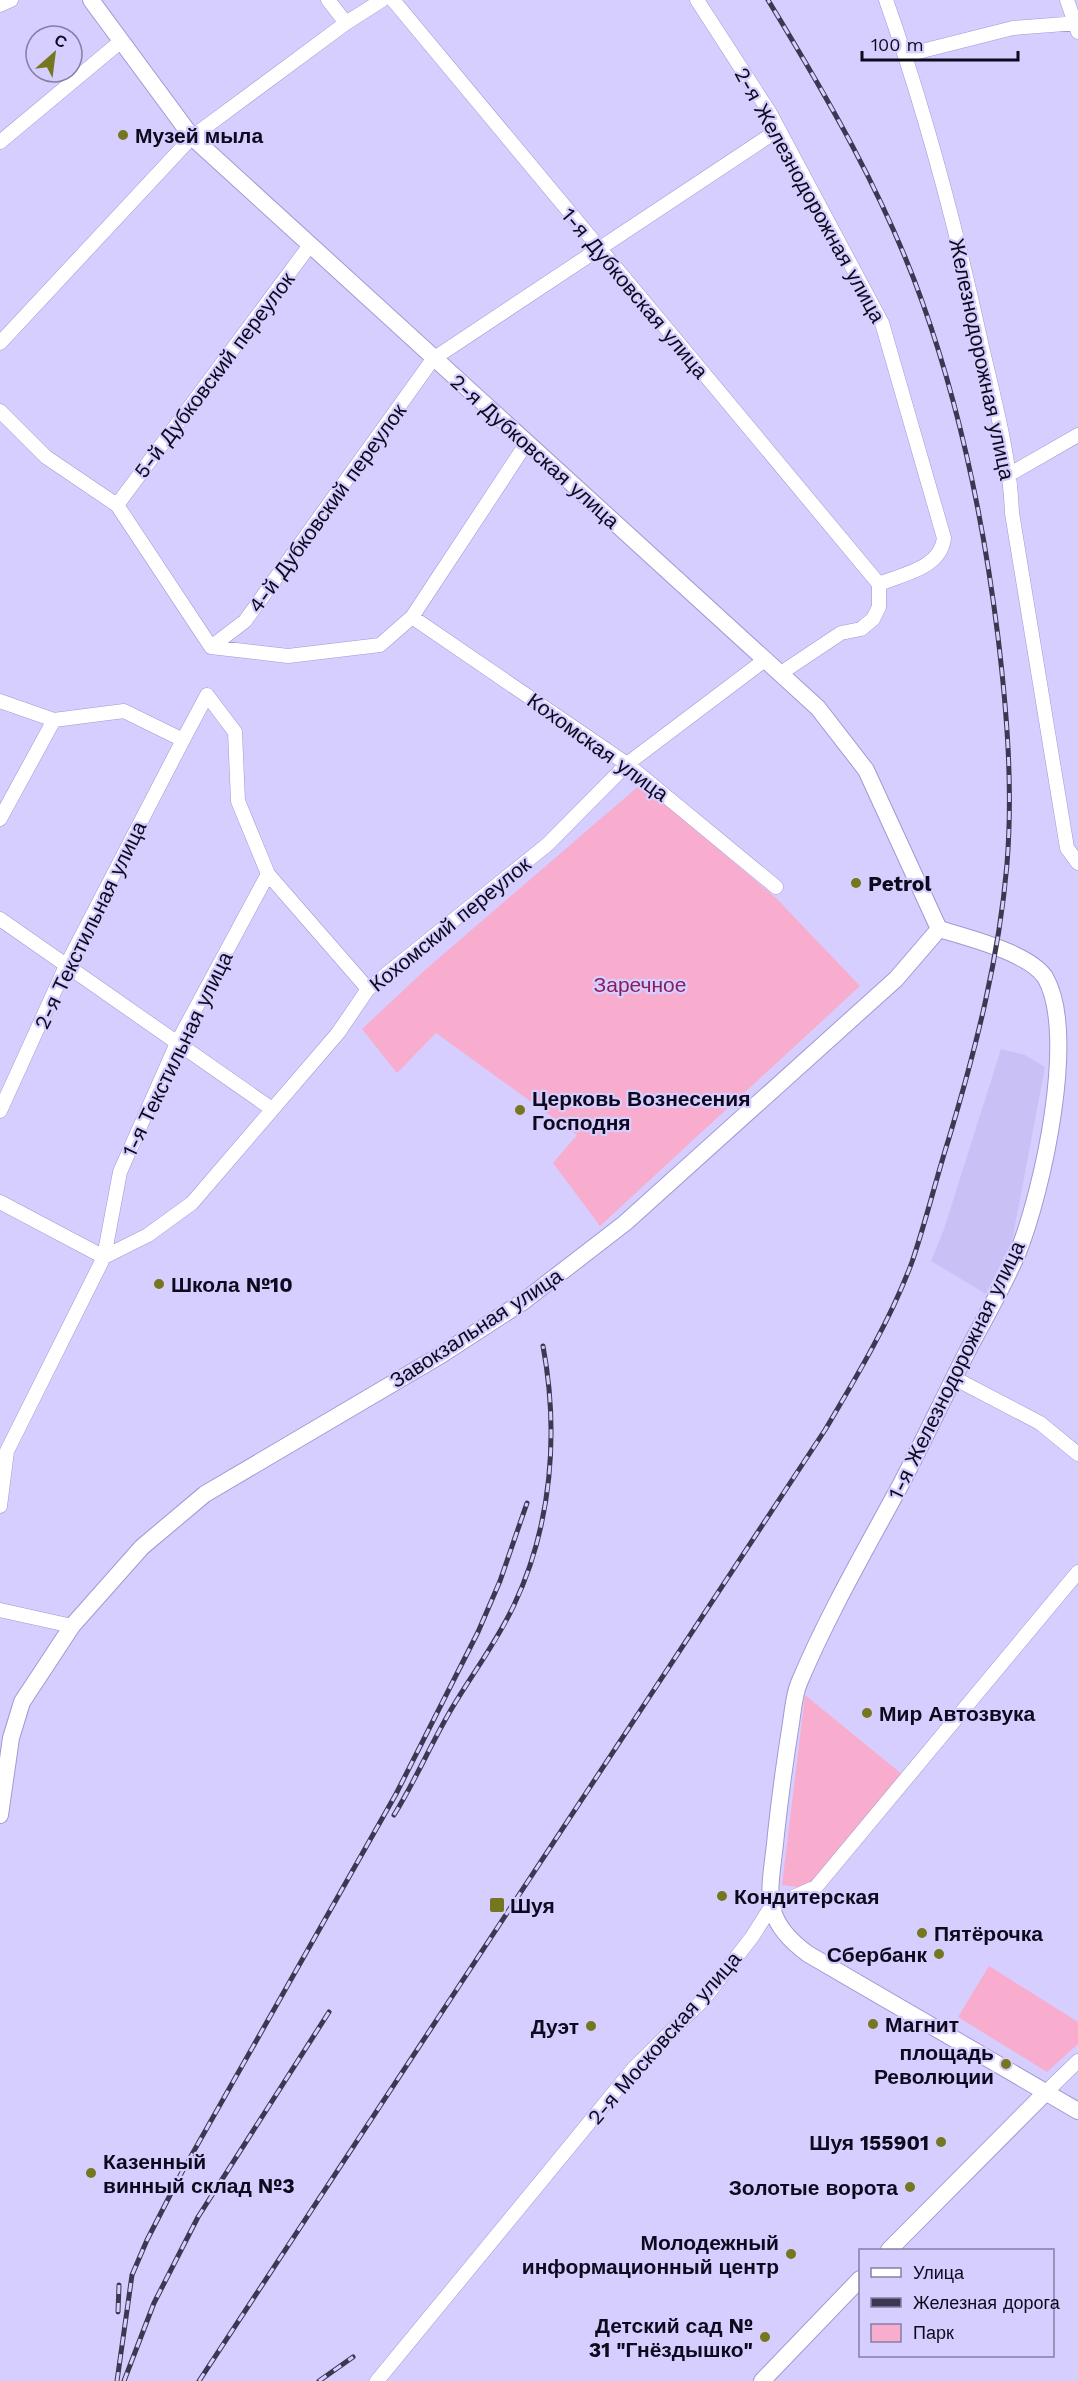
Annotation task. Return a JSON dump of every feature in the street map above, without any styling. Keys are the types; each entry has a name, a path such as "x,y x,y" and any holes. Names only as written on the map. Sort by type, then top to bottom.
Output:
{"main road":[{"name":"2-я Дубковская улица","path":"91,0 192,137 526,444 766,659 839,732 867,770 939,928"},
{"name":"1-я Железнодорожная улица","path":"771,1907 781,1784 797,1686 835,1607 904,1479 1018,1252 1038,1189 1053,1115 1060,1023 1054,997 1044,975 1025,961 996,948 939,928"},
{"name":"Завокзальная улица","path":"0,1815 10,1738 22,1702 72,1626 142,1547 205,1494 441,1355 524,1301 625,1222 897,979 939,928"},
{"path":"771,1907 778,1927 789,1940 808,1954 1078,2111"},
{"path":"890,2249 1047,2091"},
{"path":"762,2381 859,2281"}],"street":[{"path":"0,5 10,0"},
{"path":"328,0 345,23"},
{"path":"0,344 192,137 345,23 382,0"},
{"name":"1-я Дубковская улица","path":"393,0 879,584"},
{"name":"2-я Железнодорожная улица","path":"697,0 770,113 882,323 944,538 943,549 934,561 879,584"},
{"name":"Железнодорожная улица","path":"886,0 906,55 967,277 1010,474 1012,513 1078,863"},
{"path":"906,55 1013,28 1077,26 1068,0"},
{"path":"0,142 120,42"},
{"path":"433,359 778,130"},
{"name":"5-й Дубковский переулок","path":"117,505 310,245"},
{"name":"4-й Дубковский переулок","path":"211,647 245,621 433,359"},
{"path":"0,411 46,457 117,505 211,647 288,656 380,645 412,617 526,444"},
{"path":"1010,474 1078,435"},
{"path":"781,673 841,633 861,629 873,619 879,607 879,584"},
{"name":"Кохомская улица","path":"412,617 627,764 776,887"},
{"name":"Кохомский переулок","path":"104,1257 148,1235 192,1203 338,1033 368,989 548,844 627,764 766,659"},
{"name":"2-я Текстильная улица","path":"0,1111 66,966 207,695 235,732 238,801 268,874"},
{"path":"0,701 54,720 124,711 183,740"},
{"path":"0,819 54,720"},
{"path":"268,874 368,989"},
{"name":"1-я Текстильная улица","path":"0,1506 3,1449 104,1257 120,1172 177,1043 268,874"},
{"path":"0,919 272,1108"},
{"path":"0,1202 104,1257"},
{"path":"954,1378 1040,1423 1078,1454"},
{"path":"771,1907 816,1887 1078,1572"},
{"path":"0,1610 72,1626"},
{"name":"2-я Московская улица","path":"377,2381 634,2068 704,1999 752,1938 771,1907"},
{"path":"1047,2091 1078,2061"}],"shaded area":[{"path":"1001,1049 1025,1055 1045,1067 1012,1241 986,1294 931,1261 944,1229"}],"green space":[{"name":"Заречное","path":"641,784 776,898 860,986 600,1226 553,1163 577,1135 436,1033 397,1073 362,1029 425,970"},
{"path":"805,1695 903,1775 806,1888 782,1885"},
{"path":"989,1966 1078,2022 1078,2044 1047,2072 958,2017"}],"railway":[{"path":"199,2381 825,1430 849,1389 883,1327 912,1262 977,1037 992,968 1003,899 1009,836 1009,807 1008,750 1001,665 986,552 970,468 937,344 908,264 853,148 768,0"},
{"path":"394,1815 448,1715 507,1619 527,1574 537,1543 549,1478 551,1445 551,1412 543,1346"},
{"path":"117,2381 132,2275 147,2240 182,2172 396,1794 478,1632 500,1581 527,1503"},
{"path":"124,2381 154,2303 198,2217 329,2012"},
{"path":"118,2312 119,2285"},
{"path":"319,2381 353,2357"}],"place":[{"name":"Музей мыла","path":"123,135"},
{"name":"Petrol","path":"856,883"},
{"name":"Церковь Вознесения Господня","path":"520,1110"},
{"name":"Школа №10","path":"159,1284"},
{"name":"Мир Автозвука","path":"867,1713"},
{"name":"Кондитерская","path":"722,1896"},
{"name":"Шуя","path":"497,1905"},
{"name":"Пятёрочка","path":"922,1933"},
{"name":"Сбербанк","path":"939,1954"},
{"name":"Магнит","path":"873,2024"},
{"name":"Дуэт","path":"591,2026"},
{"name":"площадь Революции","path":"1006,2064"},
{"name":"Шуя 155901","path":"941,2142"},
{"name":"Казенный винный склад №3","path":"91,2173"},
{"name":"Золотые ворота","path":"910,2187"},
{"name":"Молодежный информационный центр","path":"791,2254"},
{"name":"Детский сад № 31 \"Гнёздышко\"","path":"765,2337"}]}
